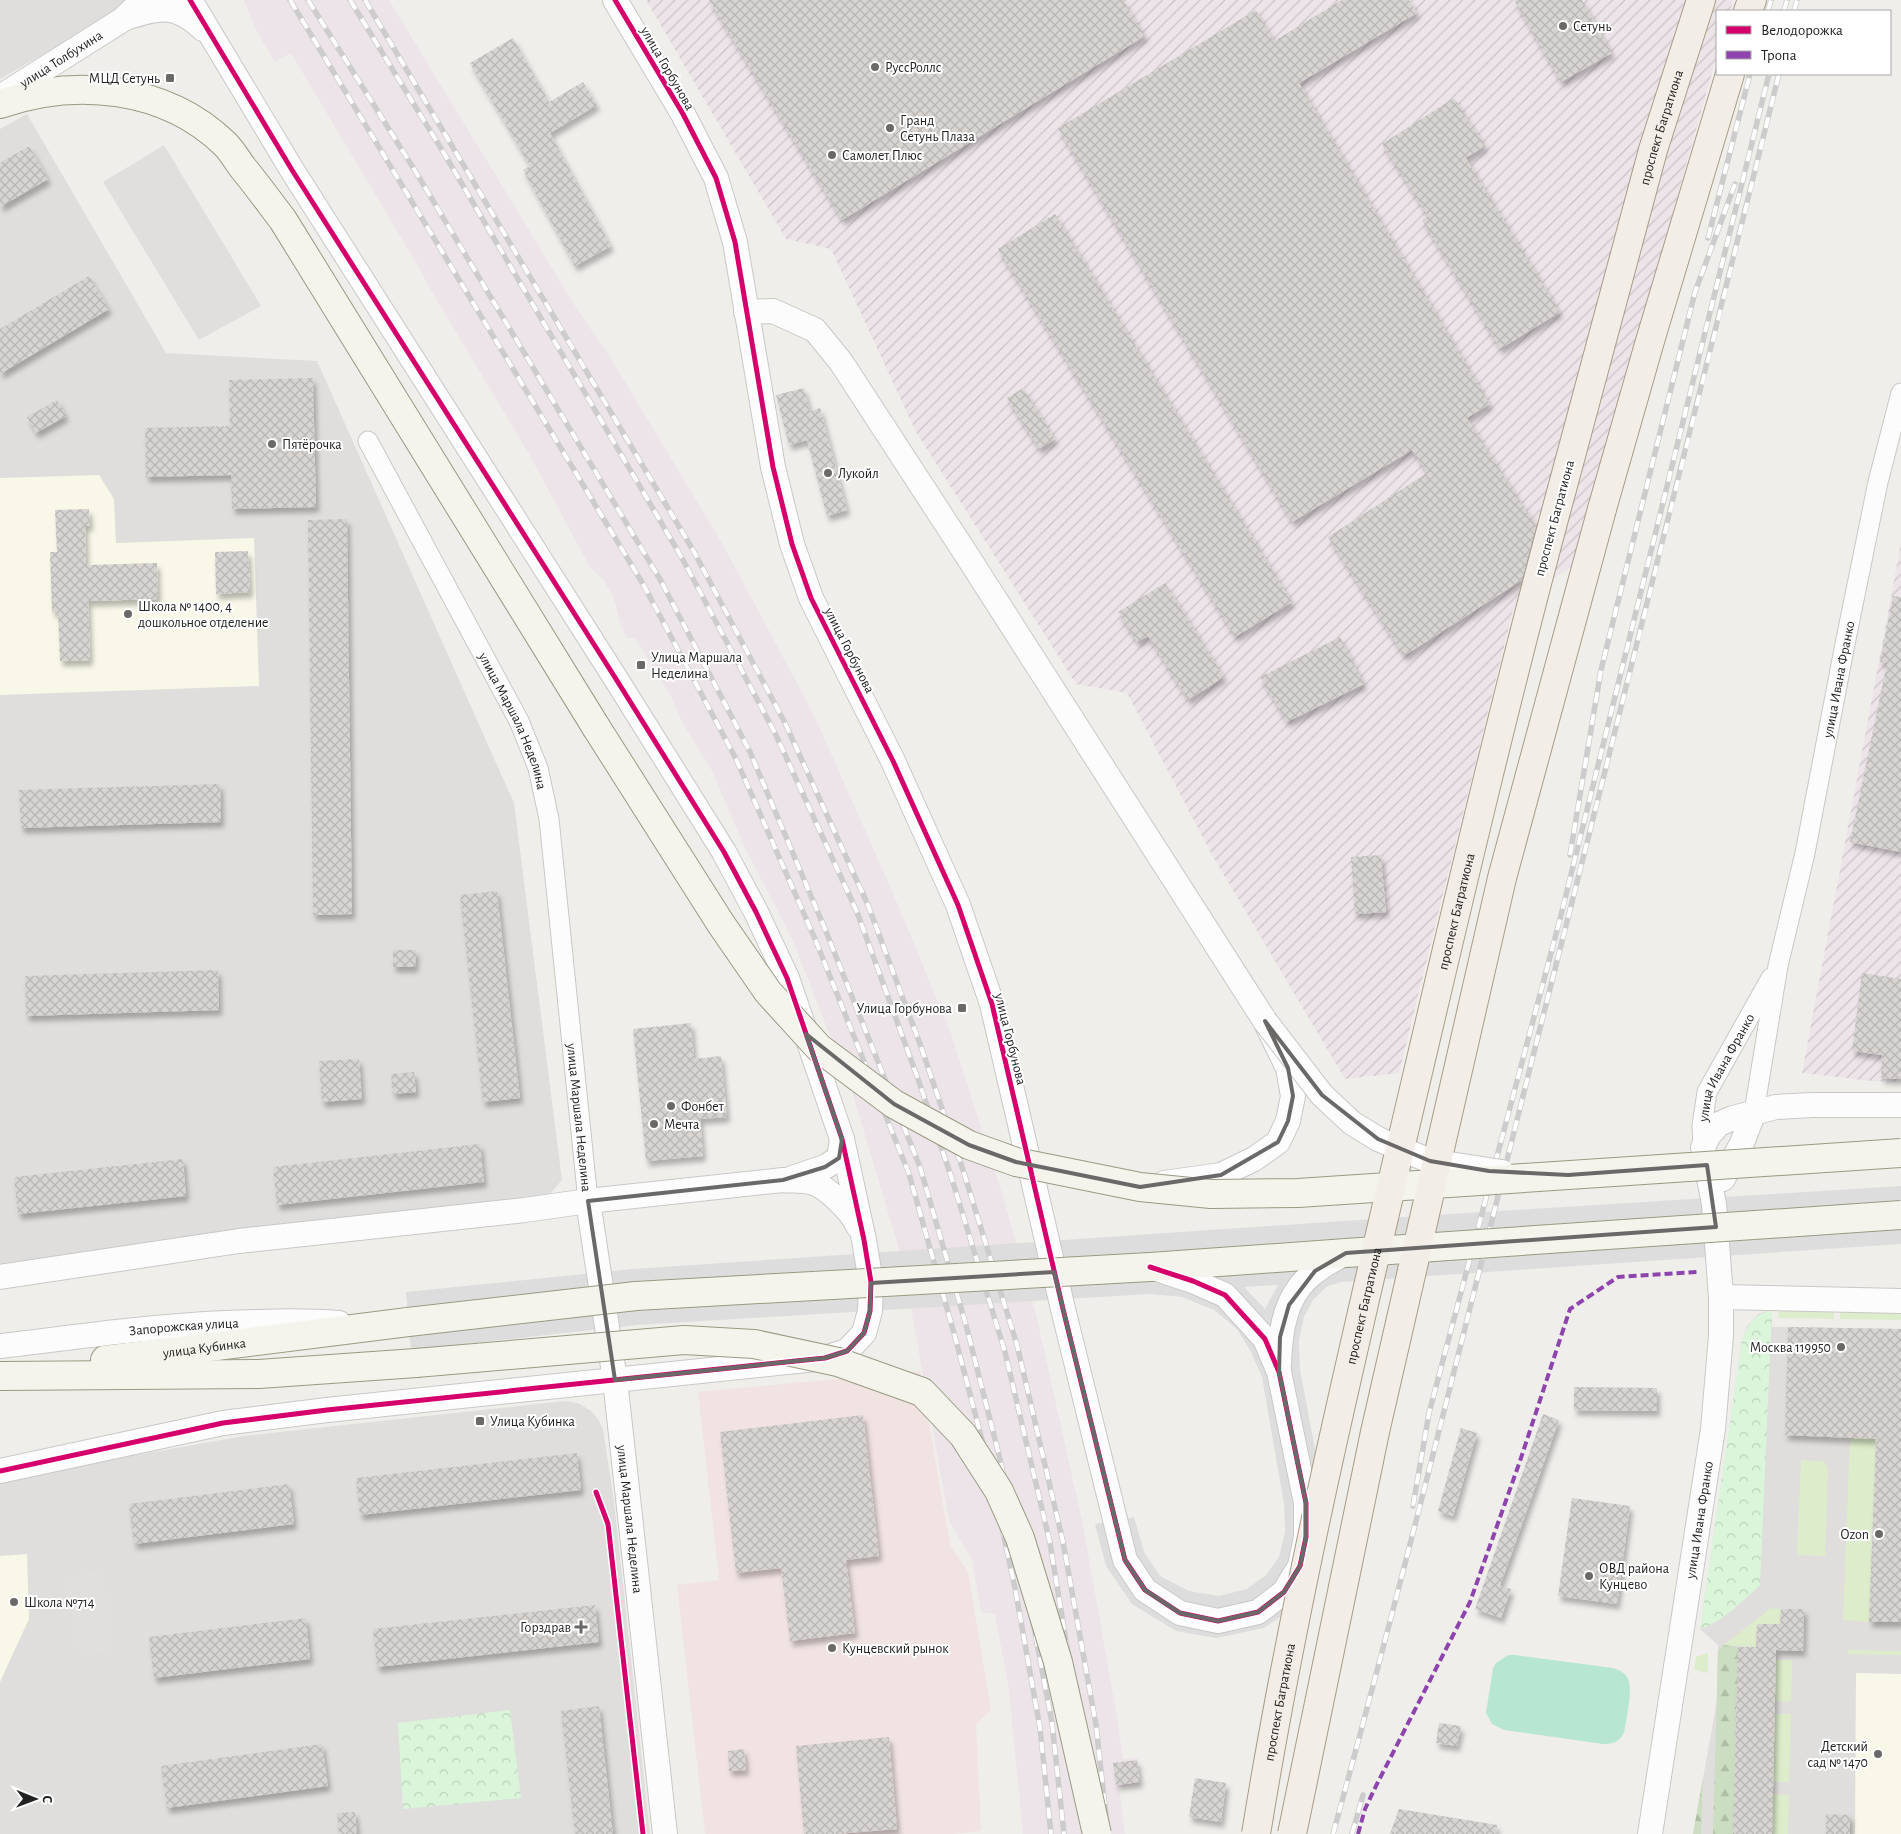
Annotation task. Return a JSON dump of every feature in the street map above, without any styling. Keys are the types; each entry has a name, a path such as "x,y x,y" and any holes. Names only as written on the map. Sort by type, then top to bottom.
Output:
{"main road":[{"name":"проспект Багратиона","path":"1256,1834 1278,1708 1336,1421 1467,863 1525,624 1653,150 1701,0"},
{"path":"1292,1834 1375,1432 1502,878 1602,509 1730,75"},
{"path":"0,104 17,98 55,91 83,89 114,91 159,101 201,124 226,145 283,220 596,727 762,985 819,1048 894,1104 969,1145 1016,1162 1140,1187 1211,1194 1298,1192 1901,1153"},
{"name":"улица Кубинка","path":"0,1374 368,1326 636,1296 1150,1267 1901,1215"},
{"path":"0,1374 259,1374 416,1363 684,1340 754,1344 838,1362 922,1392 963,1435 999,1491 1020,1538 1058,1662 1097,1834"}],"street":[{"name":"улица Толбухина","path":"0,97 122,20 143,0"},
{"path":"0,1471 223,1423 327,1410 825,1358 847,1351 864,1333 870,1311 871,1282 842,1139 787,978 756,912 724,852 292,170 190,0"},
{"name":"улица Горбунова","path":"615,0 683,114 716,178 734,242 774,467 792,544 811,598 893,761 958,905 992,1004 1064,1314 1125,1560 1145,1590 1180,1613 1218,1621 1258,1612 1284,1592 1300,1566 1306,1537 1306,1503 1279,1372"},
{"name":"улица Толбухина","path":"122,20 147,11 158,9 176,10 190,16 212,38"},
{"path":"746,312 773,311 815,330 841,362 1265,1021 1322,1095 1352,1123 1378,1139 1430,1161 1489,1171 1568,1175"},
{"name":"улица Ивана Франко","path":"1714,1204 1722,1180 1742,1143 1754,1112 1778,966 1805,852 1878,482 1901,393"},
{"name":"улица Маршала Неделина","path":"368,441 519,721 538,768 549,819 588,1201 614,1380 665,1834"},
{"name":"улица Ивана Франко","path":"1650,1834 1713,1429 1721,1336 1721,1297 1714,1204 1703,1147 1702,1126 1707,1092 1778,966"},
{"path":"1140,1187 1221,1175 1254,1159 1278,1142 1288,1121 1293,1096 1288,1068 1265,1021"},
{"path":"1754,1112 1776,1107 1812,1105 1901,1106"},
{"name":"улица Ивана Франко","path":"1703,1147 1709,1134 1719,1124 1754,1112"},
{"path":"0,1277 239,1241 783,1180 825,1168 839,1158 842,1139"},
{"path":"783,1180 812,1182 833,1196 855,1220 864,1240"},
{"path":"1279,1372 1280,1337 1289,1305 1298,1288 1315,1271 1346,1253"},
{"path":"1150,1267 1193,1281 1225,1295 1265,1339 1279,1372"},
{"path":"1721,1297 1901,1301"},
{"name":"Запорожская улица","path":"0,1346 168,1326 227,1322 314,1321 368,1326"}],"highlighted area":[{"path":"1265,1021 1322,1095 1378,1139 1430,1161 1489,1171 1568,1175 1707,1165 1716,1227 1346,1253 1315,1271 1289,1305 1280,1337 1279,1372 1306,1503 1306,1537 1300,1566 1284,1592 1258,1612 1218,1621 1180,1613 1145,1590 1125,1560 1054,1272 871,1283 870,1311 864,1333 847,1351 825,1358 615,1380 588,1201 783,1180 825,1167 839,1158 842,1139 806,1034 894,1104 969,1145 1016,1162 1140,1187 1221,1175 1278,1142 1288,1121 1293,1096 1288,1068"}],"shaded area":[{"path":"0,0 134,0 110,16 0,79"},
{"path":"244,0 389,0 574,304 612,360 721,541 814,715 893,893 951,1033 1005,1203 1037,1318 1083,1525 1123,1759 1138,1758 1141,1784 1119,1787 1125,1834 1023,1834 1009,1691 995,1613 981,1613 972,1560 949,1521 903,1263 853,1095 793,941 744,846 711,769 684,726 672,698 635,638 627,638 620,624 614,598 602,578 591,569 530,456 291,53 275,62 256,30"},
{"path":"646,0 1733,0 1730,10 1716,10 1716,59 1574,564 1513,610 1399,1073 1345,1079 1212,855 1127,693 1076,684 916,432 831,249 786,239"},
{"path":"27,114 166,353 317,361 514,803 562,1180 549,1195 0,1265 0,129"},
{"path":"164,145 261,306 199,340 103,182"},
{"name":"Школа № 1400, 4 дошкольное отделение","path":"99,475 114,499 116,543 254,538 259,686 0,695 0,478"},
{"path":"1901,543 1901,1082 1872,1081 1802,1073"},
{"path":"1772,1309 1772,1327 1901,1329 1901,1834 1693,1834 1717,1700 1718,1645 1700,1629 1742,1340 1747,1326 1758,1314"},
{"name":"Кунцевский рынок","path":"920,1371 950,1545 968,1572 991,1710 976,1724 981,1831 954,1834 705,1834 677,1585 719,1580 698,1392"},
{"path":"565,1401 578,1403 591,1411 603,1429 614,1502 650,1834 0,1834 0,1484 126,1457 243,1436"},
{"name":"Школа №714","path":"27,1554 29,1619 0,1682 0,1556"},
{"path":"104,1570 115,1650 78,1655 67,1575"},
{"name":"Детский сад № 1470","path":"1856,1673 1901,1674 1901,1834 1855,1834"}],"green space":[{"path":"1772,1309 1760,1585 1724,1616 1700,1629 1742,1340 1753,1320"},
{"path":"1779,1309 1834,1310 1834,1319 1778,1318"},
{"path":"1840,1310 1901,1312 1901,1320 1840,1319"},
{"path":"1850,1438 1876,1439 1869,1622 1843,1620"},
{"path":"1801,1460 1824,1461 1828,1468 1825,1556 1797,1555"},
{"path":"1771,1608 1781,1609 1780,1624 1757,1624 1756,1647 1724,1645"},
{"path":"1724,1645 1738,1647 1733,1834 1713,1834 1718,1651"},
{"path":"1850,1650 1901,1651 1901,1655 1846,1654"},
{"path":"1708,1653 1708,1673 1694,1670 1696,1657"},
{"path":"1508,1655 1613,1668 1623,1672 1629,1682 1630,1696 1624,1733 1620,1739 1610,1744 1603,1744 1504,1730 1492,1724 1486,1713 1493,1668 1496,1663"},
{"path":"1776,1660 1792,1660 1791,1702 1775,1701"},
{"path":"510,1710 521,1798 403,1809 398,1723"},
{"path":"1775,1714 1791,1714 1789,1782 1773,1782"},
{"path":"1703,1778 1701,1834 1693,1834"},
{"path":"1773,1794 1789,1795 1788,1834 1772,1834"}],"pier":[{"path":"1901,1186 1901,1244 1341,1282 1326,1287 1313,1300 1304,1317 1299,1340 1300,1370 1325,1501 1297,1605 1264,1628 1216,1638 1176,1631 1132,1604 1106,1566 1095,1524 1134,1517 1144,1552 1160,1576 1189,1591 1219,1596 1247,1589 1266,1575 1279,1557 1285,1532 1284,1504 1262,1377 1250,1350 1237,1329 1214,1310 1182,1297 1149,1294 637,1325 411,1350 406,1292 633,1269 1418,1216","holes":["1278,1285 1265,1309 1245,1288 1245,1287"]}],"building":[{"name":"Гранд Сетунь Плаза","path":"709,0 1123,0 1145,36 842,220"},
{"path":"1342,0 1409,0 1417,13 1299,83 1490,404 1467,418 1536,526 1522,580 1404,656 1328,537 1427,473 1412,450 1292,522 1058,128 1256,10 1274,41"},
{"name":"Сетунь","path":"1514,0 1582,0 1612,53 1561,82"},
{"path":"513,38 549,102 583,82 597,105 550,133 611,246 575,266 523,170 530,166 470,63"},
{"path":"1454,98 1485,146 1466,158 1560,312 1500,349 1422,220 1428,216 1382,144"},
{"path":"29,146 48,179 0,207 0,163"},
{"path":"1055,214 1292,602 1235,637 998,249"},
{"path":"89,276 109,309 0,374 0,329"},
{"path":"313,378 316,507 232,509 231,475 146,477 145,428 230,426 229,380"},
{"path":"804,388 810,411 820,408 847,510 827,516 807,440 789,445 776,395"},
{"path":"1023,388 1055,439 1039,449 1007,398"},
{"path":"57,400 66,416 36,433 27,417"},
{"path":"89,509 90,526 85,526 86,565 157,563 158,599 88,601 90,660 60,661 58,612 52,612 50,552 57,552 55,510"},
{"path":"347,519 352,914 313,915 308,520"},
{"path":"248,551 250,592 216,594 215,552"},
{"path":"1165,583 1224,677 1188,700 1148,636 1137,642 1118,612"},
{"path":"1893,596 1901,597 1901,852 1850,842 1887,663 1880,662"},
{"path":"1340,637 1364,684 1287,722 1260,677"},
{"path":"220,784 221,822 21,828 19,790"},
{"path":"1381,855 1386,912 1355,914 1351,857"},
{"path":"497,891 520,1098 483,1102 460,895"},
{"path":"393,950 416,950 415,967 393,967"},
{"path":"218,970 219,1010 26,1016 25,976"},
{"path":"1862,973 1901,979 1901,1079 1881,1078 1882,1055 1852,1051"},
{"path":"691,1023 694,1059 721,1056 727,1117 700,1119 703,1156 646,1161 633,1029"},
{"path":"359,1059 362,1099 322,1102 319,1061"},
{"path":"414,1072 416,1092 393,1094 391,1074"},
{"path":"480,1144 484,1182 277,1205 273,1167"},
{"path":"183,1159 186,1196 18,1214 14,1177"},
{"path":"1788,1327 1901,1329 1901,1622 1869,1622 1876,1439 1785,1435"},
{"path":"1574,1387 1657,1388 1657,1411 1574,1410"},
{"path":"1543,1414 1559,1420 1500,1586 1511,1589 1501,1618 1475,1609"},
{"path":"863,1415 879,1556 846,1560 855,1633 790,1641 781,1568 736,1573 720,1432"},
{"path":"1461,1428 1477,1433 1453,1516 1438,1511"},
{"path":"577,1453 581,1490 360,1515 356,1478"},
{"path":"289,1484 294,1524 134,1544 129,1504"},
{"path":"1572,1498 1630,1506 1617,1604 1558,1596"},
{"path":"595,1605 599,1642 377,1667 373,1629"},
{"path":"1781,1609 1804,1609 1803,1651 1776,1650 1772,1834 1733,1834 1738,1647 1756,1647 1757,1624 1780,1624"},
{"path":"306,1618 310,1659 154,1678 149,1637"},
{"path":"599,1706 613,1834 575,1834 561,1711"},
{"path":"1439,1723 1461,1726 1457,1746 1436,1743"},
{"path":"889,1737 897,1829 836,1834 804,1834 796,1746"},
{"path":"322,1744 328,1786 167,1808 161,1766"},
{"path":"744,1749 746,1770 729,1771 728,1751"},
{"path":"1137,1760 1140,1782 1116,1785 1113,1763"},
{"path":"1195,1778 1226,1783 1221,1822 1189,1817"},
{"path":"1399,1809 1497,1825 1496,1834 1390,1834"},
{"path":"355,1812 357,1834 339,1834 337,1813"},
{"path":"1826,1814 1850,1815 1850,1834 1826,1834"}],"railway":[{"path":"290,0 643,584 736,759 815,939 909,1174 954,1333 988,1463 1015,1588 1040,1728 1051,1834"},
{"path":"308,0 414,169 661,581 750,752 825,929 920,1167 966,1325 1000,1459 1026,1584 1052,1723 1064,1834"},
{"path":"350,0 442,150 682,558 775,733 857,912 951,1176 1005,1352 1050,1543 1080,1727 1093,1834"},
{"path":"365,0 693,550 785,723 868,905 920,1044 964,1173 1017,1345 1063,1542 1096,1725 1108,1834"},
{"path":"1768,10 1771,0"},
{"path":"1784,10 1787,0"},
{"path":"1794,10 1797,0"},
{"path":"1708,238 1750,75"},
{"path":"1413,1506 1429,1413 1560,919 1769,75"},
{"path":"1333,1834 1435,1446 1779,75"},
{"path":"1570,855 1601,670 1695,292 1735,184"},
{"path":"1352,1834 1363,1795"}],"marked path":[{"path":"1358,1834 1365,1809 1376,1786 1470,1602 1520,1461 1570,1309 1618,1277 1697,1272"}],"cycle path":[{"path":"0,1471 223,1423 327,1410 825,1358 847,1351 864,1333 870,1311 871,1282 842,1139 787,978 756,912 724,852 292,170 190,0"},
{"path":"615,0 683,114 716,178 735,242 773,467 792,544 811,598 893,761 958,905 992,1004 1063,1309 1125,1560 1145,1590 1180,1613 1218,1621 1258,1612 1284,1592 1300,1566 1306,1537 1306,1503 1279,1372 1265,1339 1225,1295 1193,1281 1150,1267"},
{"path":"596,1492 608,1524 643,1834"}],"place":[{"name":"Сетунь","path":"1563,26"},
{"name":"РуссРоллс","path":"875,67"},
{"name":"МЦД Сетунь","path":"170,78"},
{"name":"Гранд Сетунь Плаза","path":"890,128"},
{"name":"Самолет Плюс","path":"832,155"},
{"name":"Пятёрочка","path":"272,444"},
{"name":"Лукойл","path":"828,473"},
{"name":"Школа № 1400, 4 дошкольное отделение","path":"128,614"},
{"name":"Улица Маршала Неделина","path":"641,665"},
{"name":"Улица Горбунова","path":"962,1008"},
{"name":"Фонбет","path":"671,1106"},
{"name":"Мечта","path":"654,1124"},
{"name":"Москва 119950","path":"1841,1347"},
{"name":"Улица Кубинка","path":"480,1421"},
{"name":"Ozon","path":"1879,1534"},
{"name":"ОВД района Кунцево","path":"1589,1576"},
{"name":"Школа №714","path":"14,1602"},
{"name":"Горздрав","path":"581,1627"},
{"name":"Кунцевский рынок","path":"832,1648"},
{"name":"Детский сад № 1470","path":"1878,1754"}]}
